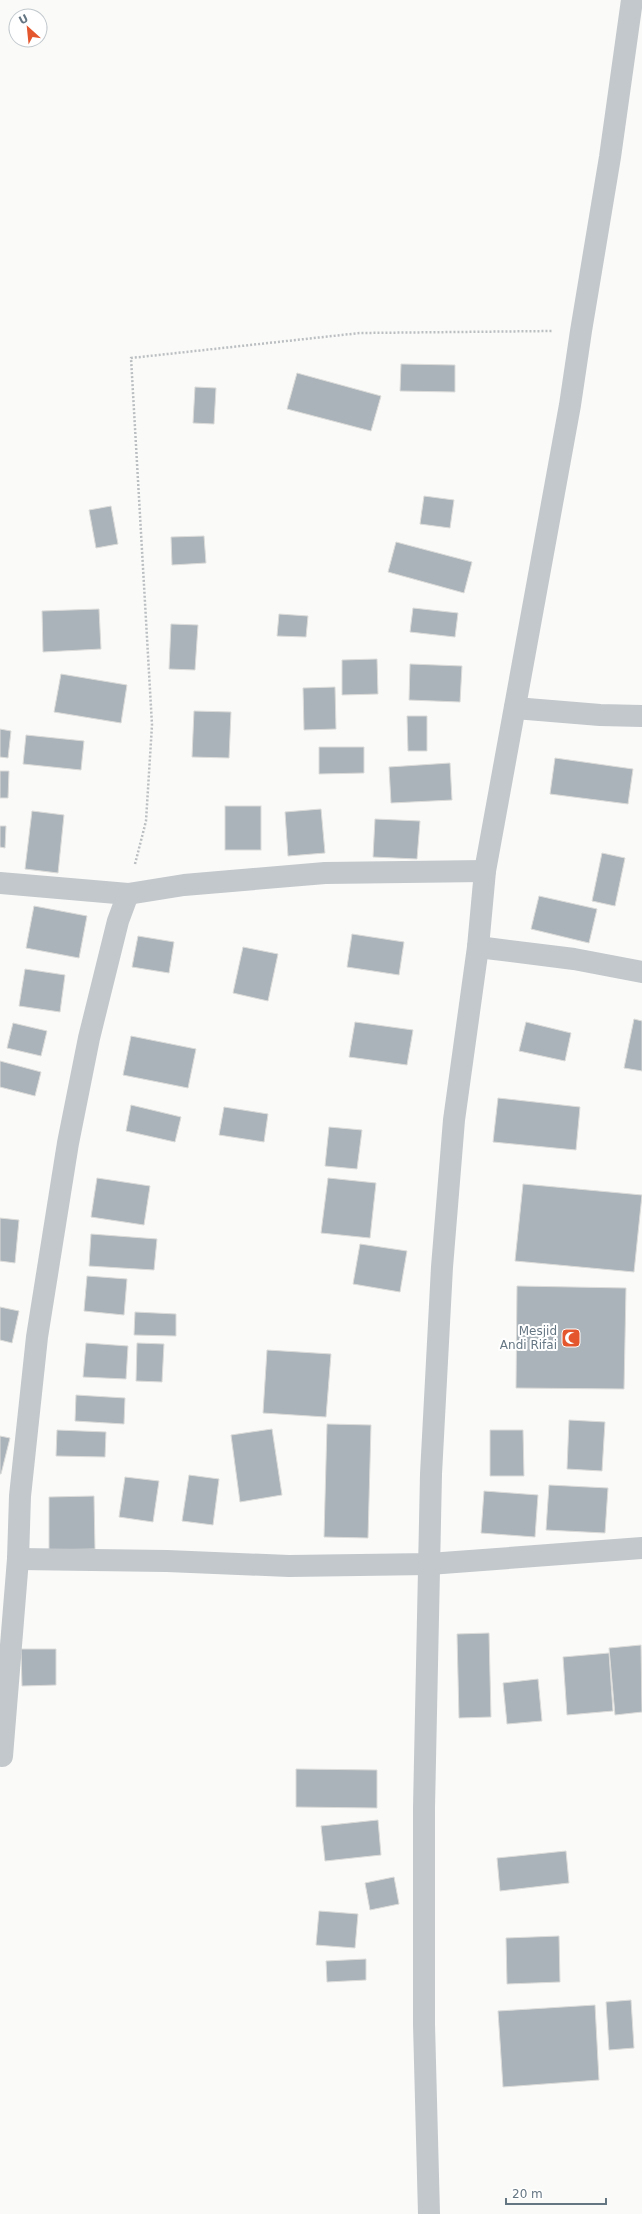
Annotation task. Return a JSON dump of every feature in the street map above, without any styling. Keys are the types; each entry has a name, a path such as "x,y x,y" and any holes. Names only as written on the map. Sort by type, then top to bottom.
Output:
{"street":[{"path":"429,2214 424,2024 424,1808 431,1474 442,1266 454,1120 478,948 485,871 557,487 610,157 632,0"},
{"path":"515,708 600,715 642,716"},
{"path":"0,883 128,894 184,885 326,873 485,871"},
{"path":"2,1756 18,1559 20,1496 37,1337 68,1143 89,1038 118,921 128,894"},
{"path":"478,948 574,959 642,972"},
{"path":"18,1559 167,1561 289,1566 429,1564 642,1548"}],"path":[{"path":"128,894 146,820 152,725 131,358 360,333 581,331"}],"building":[{"path":"401,364 455,365 455,392 400,391"},
{"path":"297,373 381,396 371,431 287,409"},
{"path":"195,387 216,388 214,424 193,423"},
{"path":"424,496 454,500 450,528 420,524"},
{"path":"111,506 118,544 96,548 89,510"},
{"path":"204,536 206,563 172,565 171,537"},
{"path":"396,542 472,562 464,593 388,572"},
{"path":"413,608 458,613 455,637 410,632"},
{"path":"99,609 101,649 43,652 42,611"},
{"path":"279,614 308,616 306,637 277,636"},
{"path":"171,624 198,625 195,670 169,669"},
{"path":"377,659 378,694 342,695 342,660"},
{"path":"410,664 462,666 460,702 409,700"},
{"path":"61,674 127,685 121,723 54,712"},
{"path":"335,687 336,729 304,730 303,688"},
{"path":"194,711 231,712 229,758 192,757"},
{"path":"407,716 427,716 427,751 408,751"},
{"path":"0,729 11,731 8,758 0,757"},
{"path":"26,735 84,741 81,770 23,764"},
{"path":"319,747 364,747 364,773 319,774"},
{"path":"555,758 633,769 628,804 550,794"},
{"path":"450,763 452,800 391,803 389,767"},
{"path":"0,771 9,771 8,798 0,798"},
{"path":"225,806 261,806 261,850 225,850"},
{"path":"321,809 325,853 288,856 285,812"},
{"path":"32,811 64,815 58,873 25,869"},
{"path":"375,819 420,821 417,859 373,857"},
{"path":"0,826 6,826 5,848 0,847"},
{"path":"602,853 625,858 615,906 592,901"},
{"path":"539,896 597,909 589,943 531,929"},
{"path":"34,906 87,916 79,958 26,948"},
{"path":"352,934 404,942 399,975 347,967"},
{"path":"138,936 174,942 169,973 132,967"},
{"path":"243,947 278,954 268,1001 233,993"},
{"path":"25,969 65,975 60,1012 19,1006"},
{"path":"634,1019 642,1021 642,1071 624,1068"},
{"path":"355,1022 413,1030 407,1065 349,1057"},
{"path":"526,1022 571,1033 565,1061 519,1051"},
{"path":"13,1023 47,1031 41,1056 7,1048"},
{"path":"131,1036 196,1049 188,1088 123,1075"},
{"path":"0,1061 41,1072 35,1096 0,1087"},
{"path":"498,1098 580,1107 576,1150 493,1142"},
{"path":"131,1105 181,1117 175,1142 126,1131"},
{"path":"224,1107 268,1114 264,1142 219,1135"},
{"path":"329,1127 362,1130 357,1169 325,1166"},
{"path":"97,1178 150,1186 144,1225 91,1217"},
{"path":"328,1178 376,1183 370,1238 321,1233"},
{"path":"523,1184 642,1195 634,1272 515,1261"},
{"path":"0,1218 19,1220 15,1263 0,1261"},
{"path":"91,1234 157,1239 154,1270 89,1266"},
{"path":"360,1244 407,1251 400,1292 353,1284"},
{"path":"87,1276 127,1279 124,1315 84,1311"},
{"name":"Mesjid Andi Rifai","path":"517,1286 626,1288 624,1389 516,1388"},
{"path":"0,1307 19,1311 12,1343 0,1340"},
{"path":"135,1312 176,1314 176,1336 134,1335"},
{"path":"86,1343 128,1346 126,1379 83,1377"},
{"path":"137,1343 164,1344 162,1382 136,1381"},
{"path":"267,1350 331,1354 326,1417 263,1413"},
{"path":"76,1395 125,1398 124,1424 75,1421"},
{"path":"569,1420 605,1422 602,1471 567,1469"},
{"path":"327,1424 371,1425 368,1538 324,1537"},
{"path":"272,1429 282,1495 240,1502 231,1435"},
{"path":"57,1430 106,1432 105,1457 56,1456"},
{"path":"490,1430 523,1430 524,1476 490,1476"},
{"path":"0,1436 10,1438 1,1474 0,1474"},
{"path":"189,1475 219,1479 213,1525 182,1521"},
{"path":"125,1477 159,1481 153,1522 119,1517"},
{"path":"549,1485 608,1488 605,1533 546,1530"},
{"path":"484,1491 538,1495 535,1537 481,1533"},
{"path":"94,1496 95,1549 49,1550 49,1497"},
{"path":"489,1633 491,1717 459,1718 457,1634"},
{"path":"641,1645 642,1712 615,1715 609,1648"},
{"path":"21,1649 56,1649 56,1685 22,1686"},
{"path":"609,1653 613,1711 567,1715 563,1657"},
{"path":"538,1679 542,1721 507,1724 503,1683"},
{"path":"296,1769 377,1770 377,1808 296,1807"},
{"path":"378,1820 381,1855 325,1861 321,1826"},
{"path":"566,1851 569,1883 500,1891 497,1858"},
{"path":"394,1877 399,1904 370,1910 365,1883"},
{"path":"319,1911 358,1914 355,1948 316,1945"},
{"path":"559,1936 560,1982 507,1984 506,1938"},
{"path":"366,1959 366,1980 327,1982 326,1961"},
{"path":"631,2000 634,2048 609,2050 606,2002"},
{"path":"595,2005 599,2080 503,2087 498,2011"}],"place":[{"name":"Mesjid Andi Rifai","path":"571,1338"}]}
